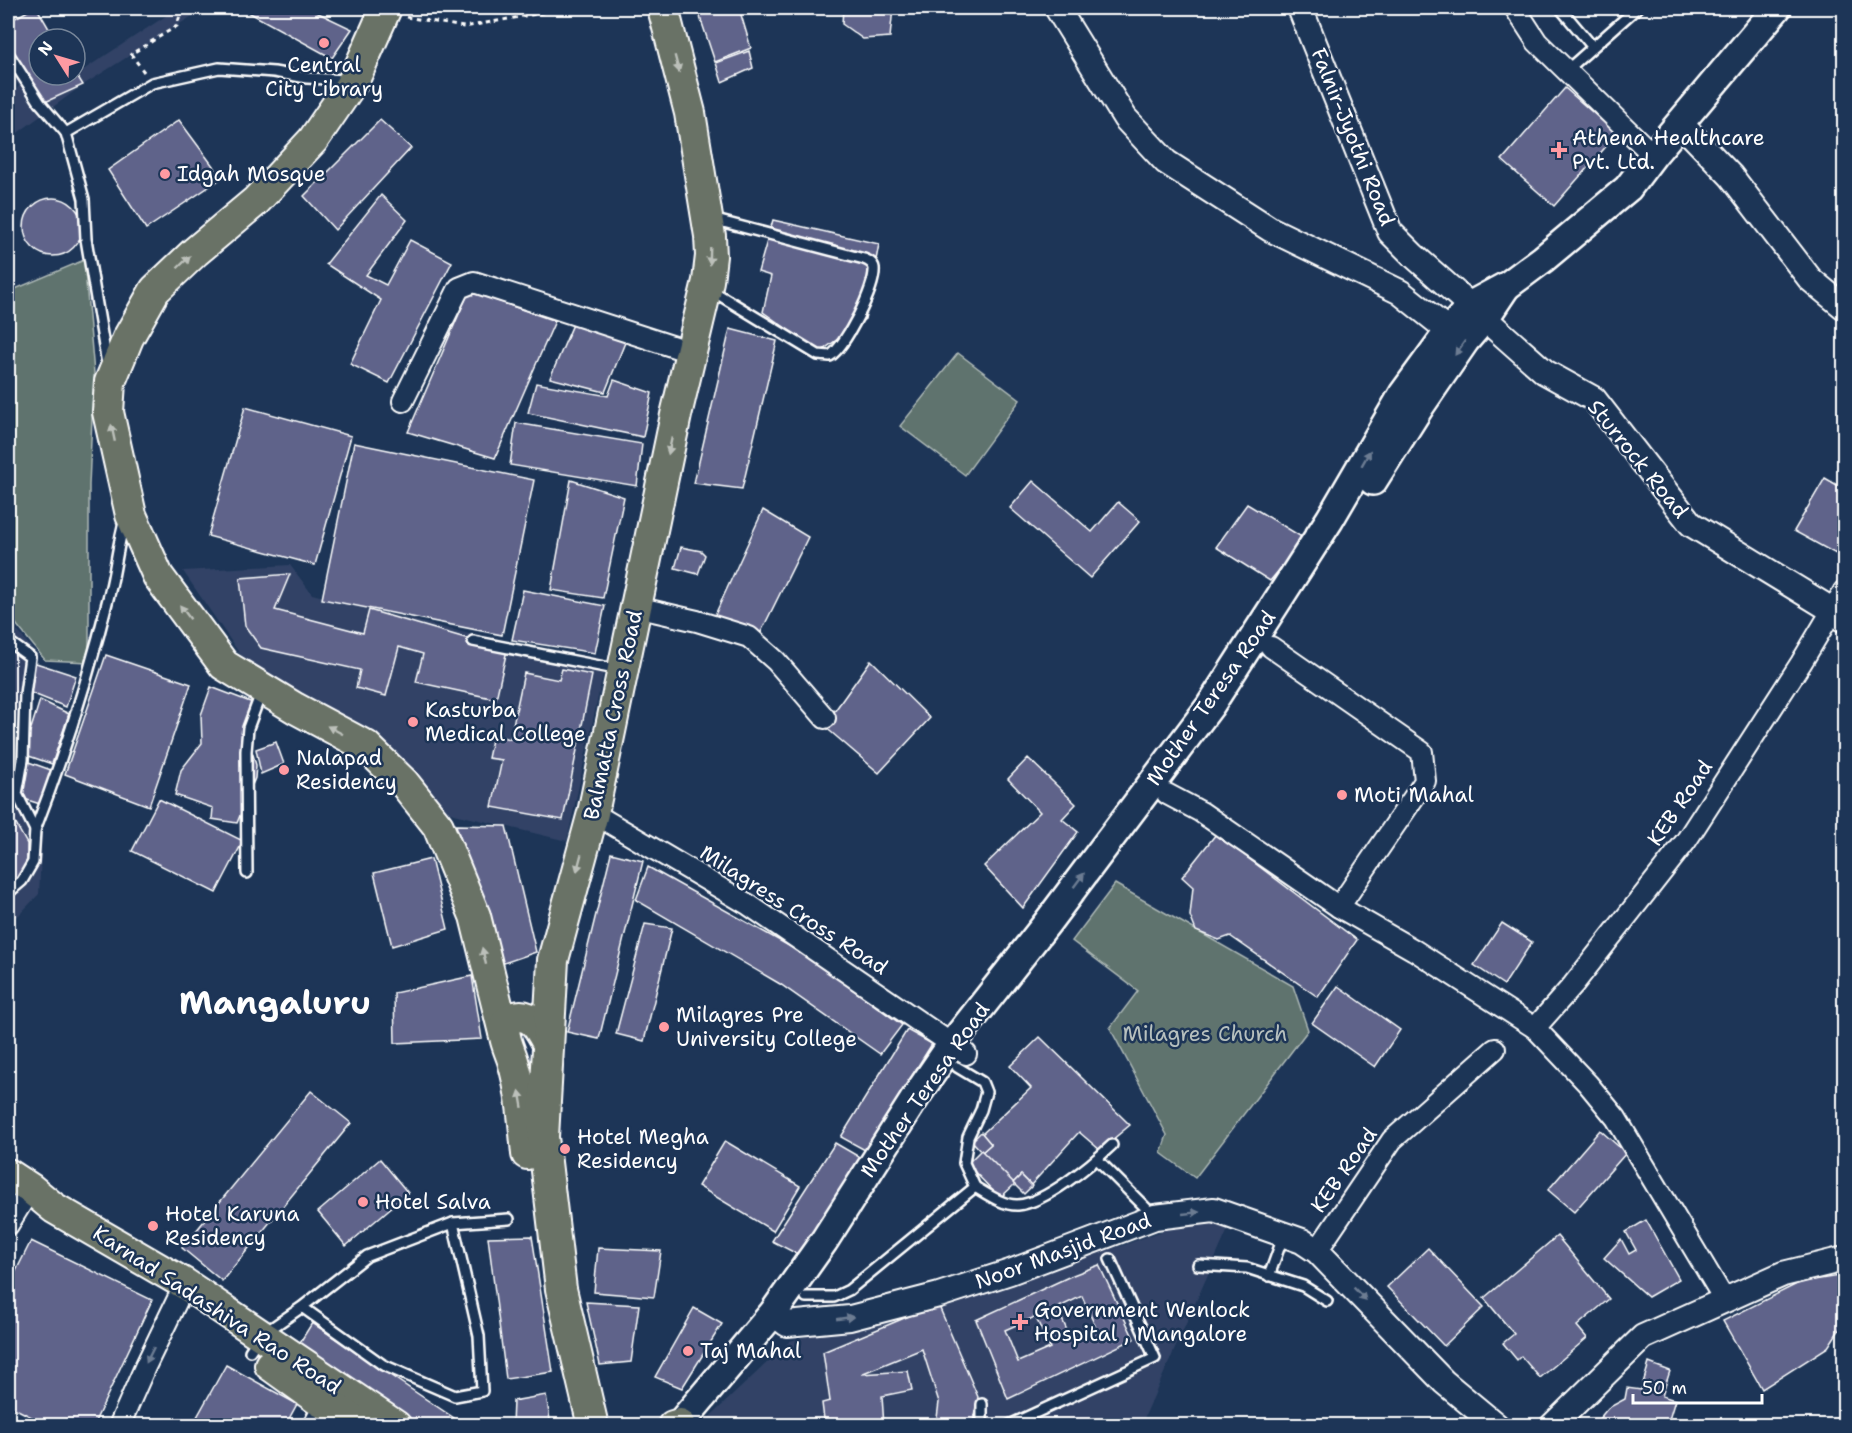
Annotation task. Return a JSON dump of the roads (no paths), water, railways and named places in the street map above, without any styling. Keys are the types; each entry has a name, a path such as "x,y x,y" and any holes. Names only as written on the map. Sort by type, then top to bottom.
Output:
{"main road":[{"name":"Balmatta Cross Road","path":"592,1423 561,1289 543,1137 553,960 592,813 711,256 690,113 663,8"},
{"name":"Mother Teresa Road","path":"683,1425 780,1318 824,1241 919,1092 959,1055 1047,923 1210,706 1330,519 1412,400 1449,331 1478,311 1628,188 1777,8"},
{"path":"385,10 354,80 313,140 256,201 195,252 155,290 128,338 110,382 108,412 129,506 158,576 224,664 295,708 366,746 404,783 438,826 475,916 493,992 514,1064 522,1103 531,1196 558,1352 592,1423"},
{"path":"780,1318 806,1297 959,1055 1095,890 1221,723 1271,647 1412,400 1465,341 1478,311"},
{"path":"493,992 517,1001 532,995 544,984 553,960"},
{"path":"504,1033 509,1019 526,1016 537,1025 548,1044"},
{"name":"Karnad Sadashiva Rao Road","path":"8,1174 54,1208 255,1343 396,1425"},
{"path":"12,1206 46,1220 180,1293"},
{"path":"255,1343 313,1413 340,1411 363,1425"}],"street":[{"path":"1057,8 1125,118 1166,162 1270,229 1400,292 1449,331"},
{"name":"Falnir-Jyothi Road","path":"1300,8 1390,232 1478,311"},
{"path":"1515,8 1537,42 1653,155"},
{"path":"1680,123 1731,176 1810,279 1845,307"},
{"path":"403,401 459,288 474,282 690,352"},
{"name":"Sturrock Road","path":"1478,311 1545,372 1594,399 1691,524 1840,607"},
{"path":"636,607 697,621 749,637 776,661 825,718"},
{"name":"KEB Road","path":"1535,1028 1573,985 1686,841 1840,607"},
{"path":"1271,647 1422,752 1425,781 1339,907"},
{"path":"1167,794 1201,812 1339,907 1414,950 1535,1028 1588,1084 1616,1118 1724,1299"},
{"name":"Milagress Cross Road","path":"592,813 748,905 959,1055"},
{"name":"KEB Road","path":"1317,1251 1392,1140 1496,1049"},
{"name":"Noor Masjid Road","path":"780,1318 850,1318 939,1295 1010,1272 1155,1217 1214,1210 1302,1241 1317,1251 1444,1382 1497,1425"},
{"path":"1552,1425 1643,1337 1783,1274 1845,1259"},
{"path":"119,1425 144,1366 180,1293"}],"lane":[{"path":"1560,8 1592,46"},
{"path":"1566,70 1637,8"},
{"path":"8,53 40,103 66,133 84,199 86,239 110,382"},
{"path":"66,133 152,83 219,68 274,72 307,78 354,80"},
{"path":"706,288 818,355 830,356 842,346 851,331 871,285 874,269 869,261 864,259 707,218"},
{"path":"8,893 22,881 33,862 35,830 93,659 117,564 119,538 129,506"},
{"path":"473,641 623,671"},
{"path":"8,643 30,657 25,694 23,760 17,794 35,830"},
{"path":"247,873 246,751 248,728 263,688"},
{"path":"959,1055 982,1082 986,1092 981,1110 968,1137 964,1163 975,1187 997,1199 1017,1205 1033,1201 1055,1190 1112,1145"},
{"path":"1097,1159 1155,1217"},
{"path":"806,1297 834,1297 849,1290 975,1187"},
{"path":"255,1343 367,1256 453,1223 508,1219"},
{"path":"302,1307 383,1365 455,1396 482,1390 479,1336 453,1223"},
{"path":"1269,1275 1284,1234"},
{"path":"1007,1425 1155,1358 1110,1259"},
{"path":"1198,1264 1247,1268 1303,1286 1327,1301"},
{"path":"982,1404 982,1425"}],"place":[{"name":"Central City Library","path":"324,43"},
{"name":"Athena Healthcare Pvt. Ltd.","path":"1559,150"},
{"name":"Idgah Mosque","path":"165,174"},
{"name":"Kasturba Medical College","path":"413,722"},
{"name":"Nalapad Residency","path":"284,770"},
{"name":"Moti Mahal","path":"1342,795"},
{"name":"Milagres Pre University College","path":"664,1027"},
{"name":"Hotel Megha Residency","path":"565,1149"},
{"name":"Hotel Salva","path":"363,1202"},
{"name":"Hotel Karuna Residency","path":"153,1226"},
{"name":"Government Wenlock Hospital , Mangalore","path":"1020,1322"},
{"name":"Taj Mahal","path":"688,1351"}],"district":[{"name":"Mangaluru","path":"275,1002"}],"park label":[{"name":"Milagres Church","path":"1205,1034"}]}
